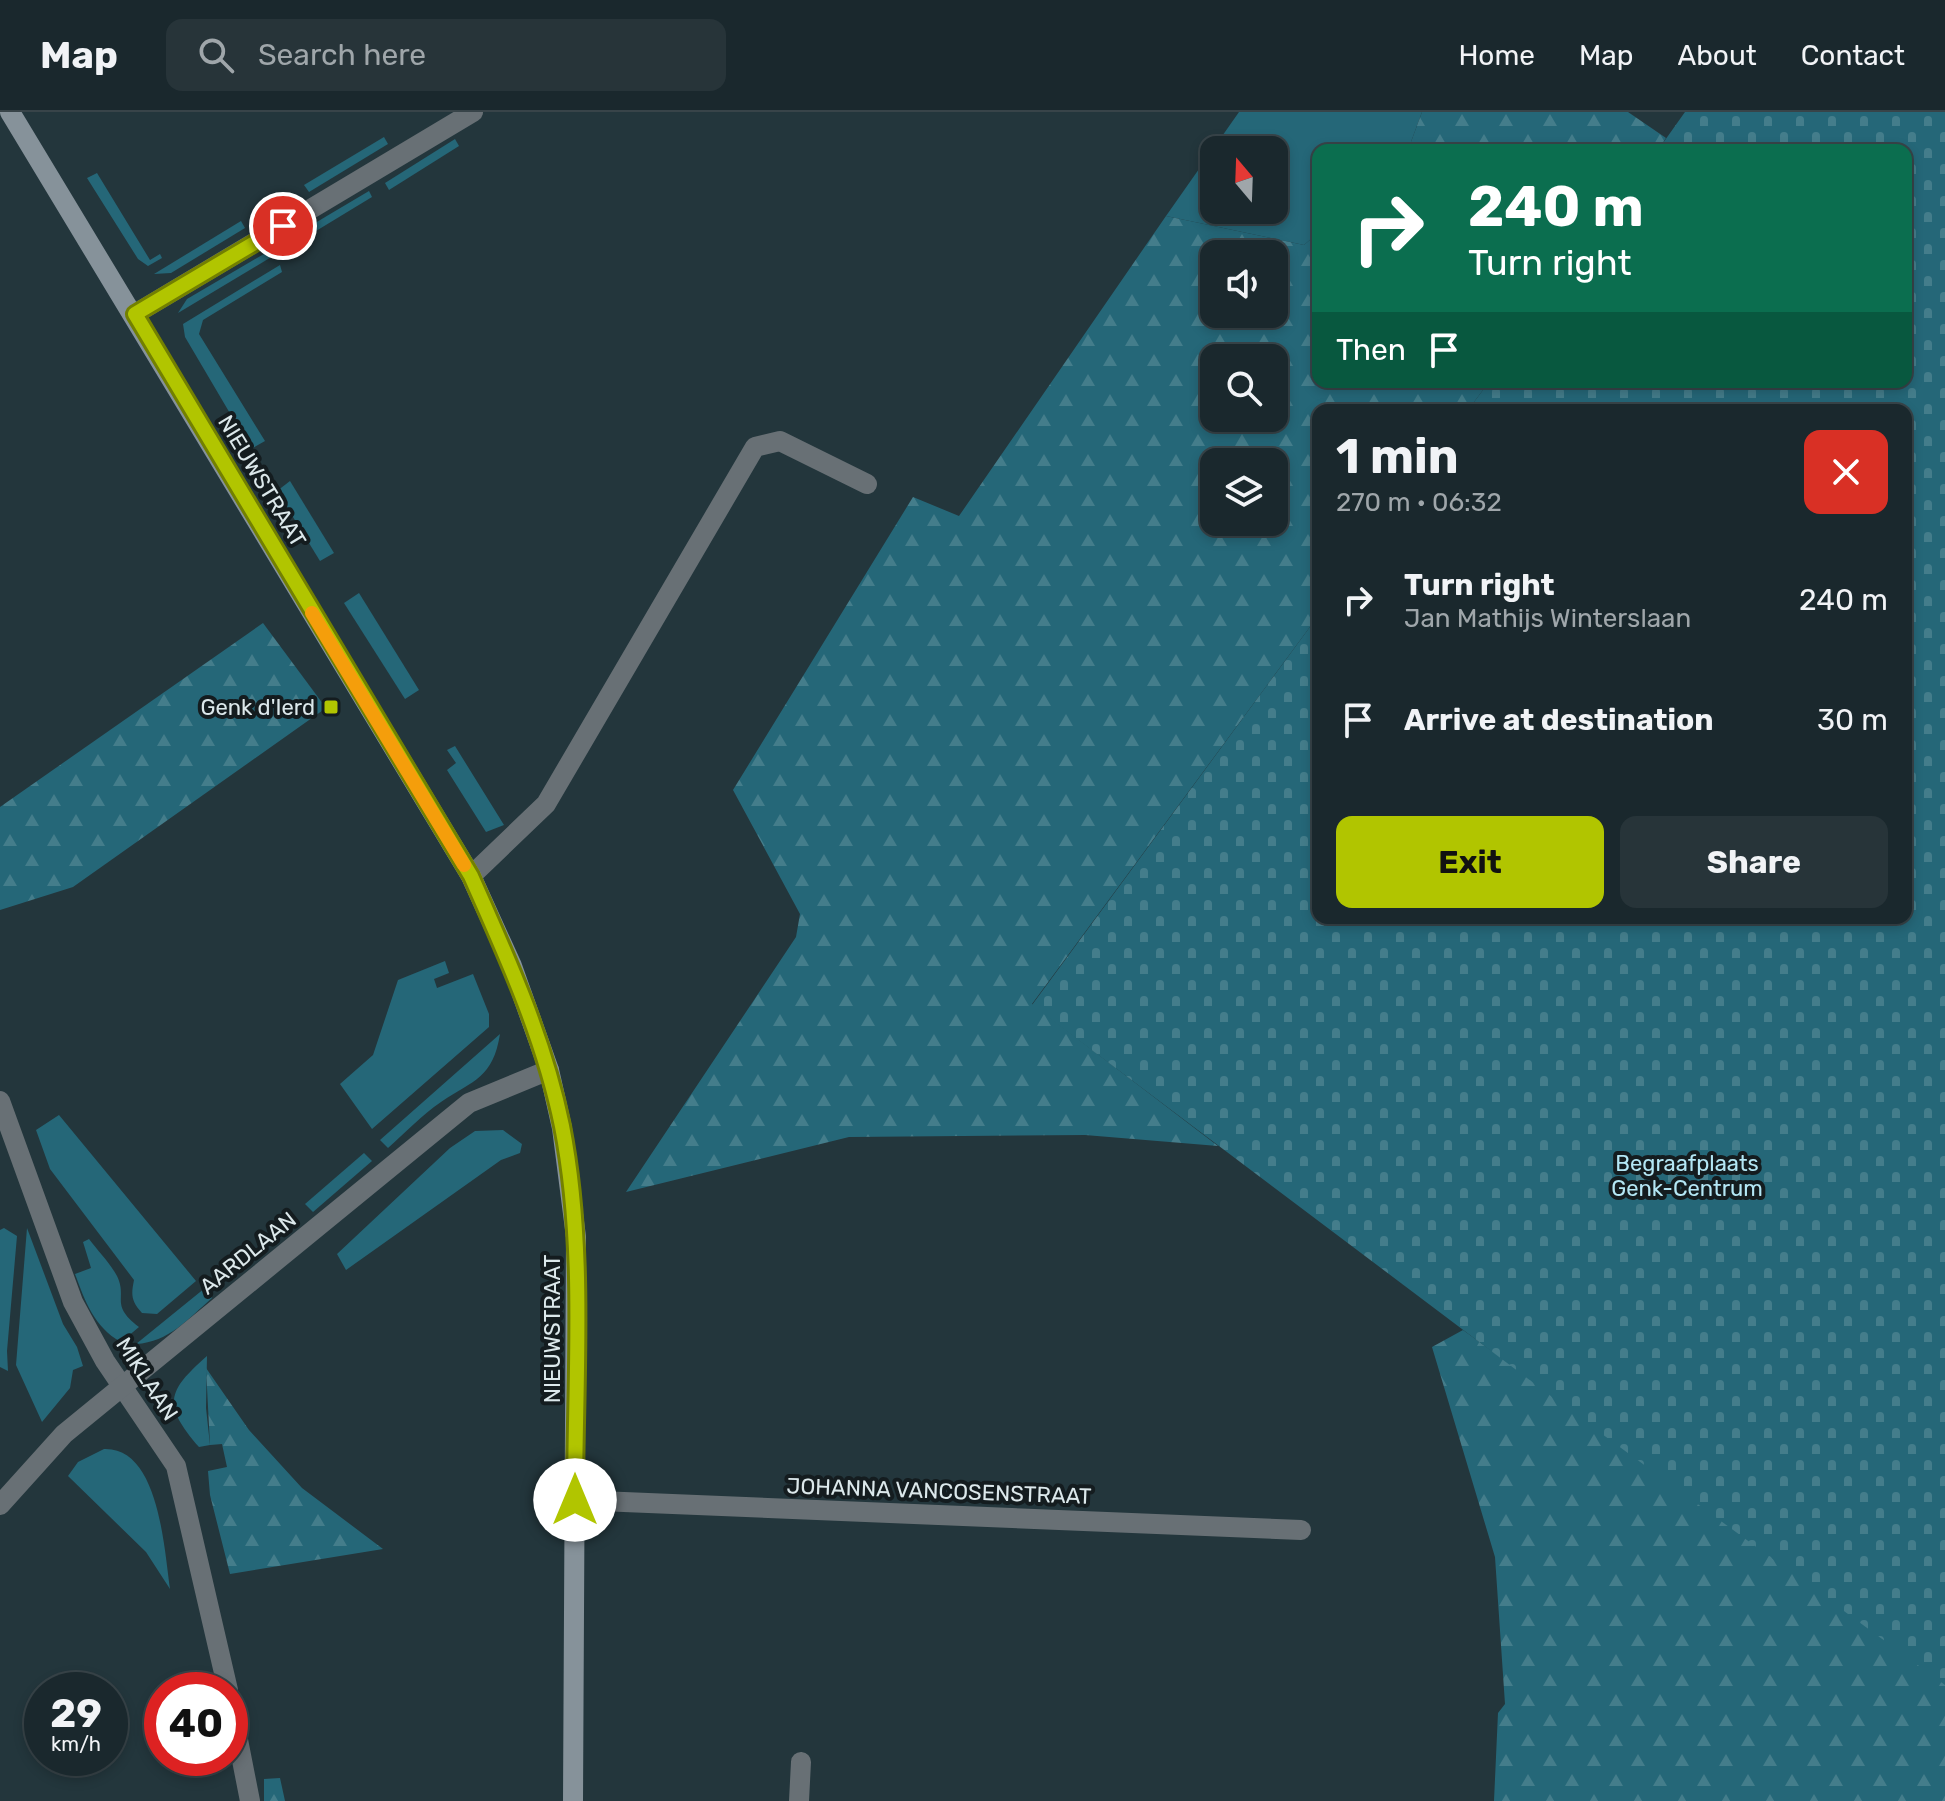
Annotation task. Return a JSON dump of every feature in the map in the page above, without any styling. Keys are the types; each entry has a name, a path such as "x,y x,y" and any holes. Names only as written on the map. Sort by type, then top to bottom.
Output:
{"street":[{"name":"NIEUWSTRAAT","path":"10,112 135,314 471,876 512,966 549,1070 562,1128 576,1237 573,1801"},
{"path":"135,314 473,112"},
{"path":"471,876 546,804 755,447 780,441 867,484"},
{"name":"AARDLAAN","path":"0,1505 64,1434 469,1103 549,1070"},
{"name":"MIKLAAN","path":"0,1101 73,1302 122,1388 176,1466 224,1672"},
{"name":"JOHANNA VANCOSENSTRAAT","path":"575,1500 1301,1530"},
{"path":"799,1801 801,1762"},
{"path":"245,1776 250,1801"}],"green space":[{"path":"1239,112 1422,112 1410,144 1312,144 1312,238 1304,245 1204,224 1288,224 1288,136 1222,136"},
{"path":"1422,112 1628,112 1666,138 1662,144 1410,144"},
{"name":"Begraafplaats Genk-Centrum","path":"1685,112 1945,112 1945,1685 1576,1415 1032,1005 1312,624 1312,924 1912,924 1912,404 1472,404 1484,388 1912,388 1912,144 1662,144"},
{"path":"384,137 388,144 309,192 304,185"},
{"path":"455,139 459,146 389,190 385,183"},
{"path":"1200,168 1200,223 1166,216"},
{"path":"97,173 150,260 160,254 162,258 148,266 138,259 87,178"},
{"path":"369,191 372,197 288,248 283,242"},
{"path":"1166,216 1280,240 1200,240 1200,328 1288,328 1288,242 1304,245 1312,238 1312,388 1484,388 1472,404 1312,404 1312,624 1032,1004 1218,1146 1085,1135 849,1137 626,1192 796,937 800,914 733,790 913,497 959,516"},
{"path":"241,221 245,228 171,273 154,274"},
{"path":"269,251 273,256 178,313 187,299"},
{"path":"280,265 282,272 203,320 199,334 265,441 251,449 185,337 183,324"},
{"path":"290,481 334,553 320,561 277,491"},
{"path":"359,593 419,690 405,699 344,603"},
{"path":"263,623 326,708 73,887 0,910 0,807"},
{"path":"455,746 504,825 486,832 447,770 456,763 447,750"},
{"path":"445,961 449,973 434,979 437,988 473,974 489,1014 489,1027 372,1129 340,1084 373,1055 398,980"},
{"path":"500,1034 492,1060 480,1076 434,1107 388,1148 380,1140"},
{"path":"59,1115 196,1281 157,1314 142,1313 138,1309 133,1298 134,1280 50,1169 36,1130"},
{"path":"503,1130 522,1144 520,1153 501,1160 346,1270 337,1254 450,1148 475,1131"},
{"path":"364,1153 372,1161 313,1212 305,1204"},
{"path":"4,1228 17,1236 8,1371 0,1367 0,1230"},
{"path":"27,1228 63,1324 77,1347 83,1366 73,1370 70,1388 42,1422 16,1365"},
{"path":"89,1239 117,1276 124,1313 139,1327 121,1342 97,1321 75,1274 91,1268 83,1242"},
{"path":"205,1288 212,1298 186,1321 158,1339 136,1344"},
{"path":"1463,1330 1945,1680 1945,1801 1494,1801 1498,1713 1505,1704 1495,1557 1432,1347"},
{"path":"207,1356 206,1408 210,1445 199,1447 179,1420 174,1399 183,1380"},
{"path":"206,1368 249,1430 302,1488 383,1549 230,1574 210,1495 208,1471 227,1467 222,1444 210,1445"},
{"path":"104,1449 122,1453 137,1464 147,1482 161,1526 170,1589 146,1552 68,1476 78,1462"},
{"path":"280,1778 285,1801 264,1801 264,1779"}],"slow traffic":[{"path":"312,613 464,865"}],"place":[{"name":"Genk d'Ierd","path":"331,707"}],"route":[{"path":"283,226 135,314 471,876 512,966 549,1070 562,1128 576,1237 575,1500"}]}
